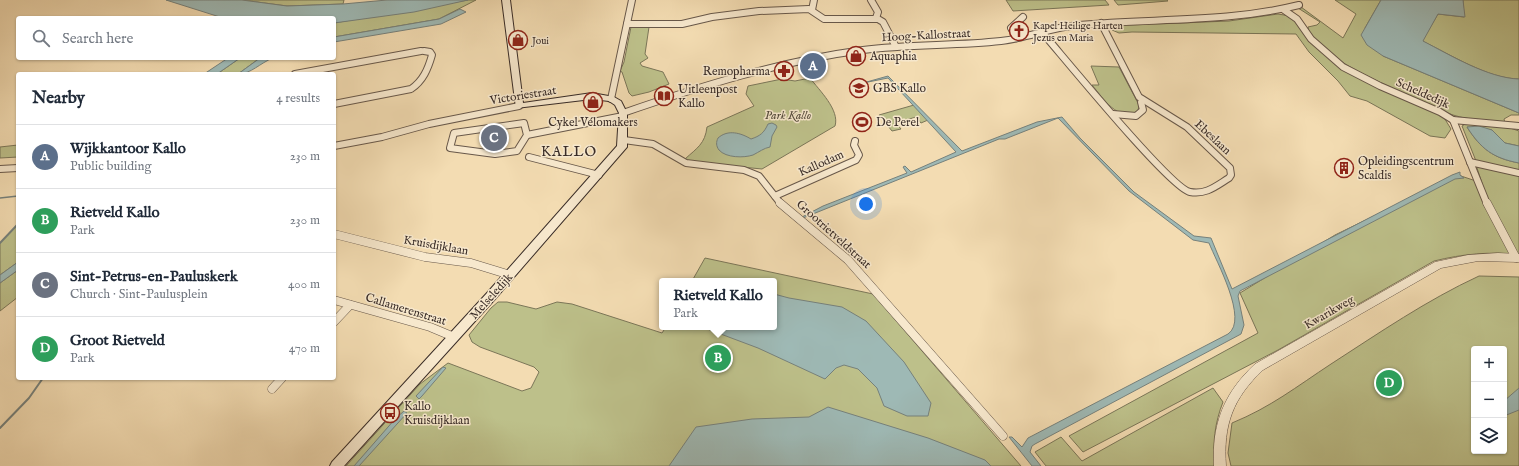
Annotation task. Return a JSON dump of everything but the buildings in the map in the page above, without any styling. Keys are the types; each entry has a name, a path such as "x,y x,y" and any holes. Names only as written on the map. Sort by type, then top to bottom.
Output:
{"main road":[{"path":"506,0 519,106"},
{"name":"Victoriestraat","path":"519,106 592,96 611,99"},
{"path":"611,99 618,103 623,114"},
{"name":"Melseledijk","path":"336,466 620,152 624,140 623,114"}],"street":[{"path":"611,99 614,93 613,88 615,70 619,63 632,0"},
{"path":"812,10 814,0"},
{"path":"871,0 878,12 876,18"},
{"name":"Hoog-Kallostraat","path":"527,135 623,114 719,82 852,52 895,46 982,43 1017,38 1041,31 1102,23 1211,21 1284,10 1299,5"},
{"path":"627,24 668,25 703,20 714,21 721,17 759,10 812,10 818,17 824,19 876,18 883,22 895,46"},
{"name":"Scheldedijk","path":"1284,10 1297,19 1311,39 1343,67 1380,86 1440,112 1453,120 1483,196 1518,258"},
{"path":"1017,38 1013,34 1011,28 1023,17"},
{"name":"Ebeslaan","path":"1041,31 1113,114 1177,184 1189,192 1205,193 1229,178 1230,168 1187,127 1143,100 1137,94 1102,23"},
{"path":"306,72 422,51 430,52 432,55 422,80 415,87 405,91 336,104"},
{"path":"1113,114 1136,116 1143,110 1141,102 1143,100"},
{"name":"Victoriestraat","path":"336,146 419,129 429,124 519,106"},
{"path":"1453,120 1519,126"},
{"path":"524,123 527,135 517,151 511,152 495,154 452,149 450,147 454,133 524,123"},
{"name":"Grootrietveldstraat","path":"624,140 653,144 686,164 750,171 759,176 775,196 848,260 893,309 1003,436"},
{"name":"Kallodam","path":"775,196 856,160 859,155 854,145 855,141"},
{"path":"529,157 599,175"},
{"path":"1470,162 1519,173"},
{"path":"0,169 16,168"},
{"name":"Kruisdijklaan","path":"336,235 425,257 472,263 510,275"},
{"name":"Kwarikweg","path":"1220,466 1220,443 1226,410 1236,391 1246,378 1259,367 1438,265 1484,256 1518,258"},
{"name":"Callamerenstraat","path":"336,301 430,326 454,337"},
{"name":"Callamerenstraat","path":"336,320 350,305"},
{"path":"272,389 280,380"}],"green space":[{"path":"242,0 344,0 343,4 287,6"},
{"path":"468,0 476,0 439,19 336,37 336,23"},
{"path":"1006,0 1105,0 1109,5 1013,11"},
{"path":"1114,0 1167,0 1168,1 1118,5"},
{"path":"1335,0 1381,0 1365,28 1383,56 1519,113 1519,115 1511,115 1504,119 1505,123 1459,117 1394,89 1357,71 1339,60 1324,49 1313,38 1308,27 1317,25 1320,22 1298,8 1301,7 1343,38 1356,14"},
{"path":"1463,0 1519,0 1519,79 1495,75 1469,65 1422,41 1438,14 1464,17"},
{"path":"1278,14 1290,16 1336,64 1443,116 1451,129 1445,138 1430,136 1367,101 1350,96 1338,81 1309,52 1296,34 1119,33 1112,30 1109,26 1229,21"},
{"path":"631,27 649,27 645,54 648,58 640,63 642,66 663,72 669,84 649,92 632,96 629,93 622,72 620,71 624,62"},
{"path":"237,60 257,60 241,72 220,72"},
{"path":"1091,66 1119,67 1139,105 1138,111 1131,114 1124,114 1106,102 1092,85 1099,85"},
{"name":"Park Kallo","path":"810,78 832,107 836,120 835,126 762,169 691,162 685,159 697,149 702,142 707,127 754,106 746,94 748,86 782,79 795,81"},
{"path":"914,105 928,120 921,123 916,117 896,123 901,129 892,131 879,115"},
{"path":"1467,123 1510,128 1519,131 1519,146 1505,143 1492,130 1467,127 1477,141 1488,151 1502,158 1519,163 1519,170 1476,161 1462,126"},
{"path":"16,145 16,157 0,158 0,147"},
{"path":"1476,165 1519,176 1519,255 1498,253 1476,254 1434,261 1278,350 1083,452 1069,436 1258,333 1240,293 1335,235 1458,175 1482,183"},
{"path":"16,226 16,263 0,275 0,243"},
{"path":"705,258 873,294 1021,466 346,466 420,384 448,363 522,391 531,388 539,372 534,367 480,347 472,342 469,335 491,308 498,302 507,302 536,309 557,302 572,304 662,333 664,330 777,330 777,278 694,278"},
{"path":"16,271 16,299 0,311 0,283"},
{"path":"1479,276 1519,277 1519,466 1231,466 1228,453 1232,423 1259,410 1295,389 1404,317"},
{"path":"1213,388 1223,402 1215,433 1215,466 1046,466 1035,452 1061,437 1082,461"}],"water":[{"path":"166,0 242,0 287,6 343,4 387,0 468,0 414,12 336,23 336,16 217,16"},
{"path":"1381,0 1463,0 1465,17 1438,14 1423,41 1482,70 1507,78 1519,79 1519,113 1383,56 1367,45 1361,35"},
{"path":"460,9 466,12 441,24 336,42 336,37 439,19"},
{"path":"225,60 237,60 220,72 207,72"},
{"path":"257,60 268,60 247,72 241,72"},
{"path":"888,76 962,151 1037,122 1062,117 1080,138 1134,192 1194,236 1211,238 1232,289 1452,175 1460,172 1460,175 1464,178 1455,179 1240,291 1238,296 1244,325 1241,334 1035,444 1032,446 1030,452 1041,466 1032,466 1009,437 1012,437 1022,447 1028,438 1228,334 1234,327 1235,316 1233,304 1224,276 1209,243 1193,240 1129,191 1058,118 1005,139 999,139 803,218 802,217 823,206 907,173 903,167 905,166 911,172 956,152 888,78 863,83"},
{"path":"772,123 777,127 772,136 770,147 753,155 745,157 730,156 722,153 717,147 717,140 722,135 734,133 751,139 761,134 768,124"},
{"path":"1479,126 1492,130 1505,143 1519,146 1519,163 1495,155 1483,147 1467,127"},
{"path":"16,263 16,271 0,283 0,275"},
{"path":"777,295 842,307 866,321 904,362 931,403 928,416 907,416 884,406 877,388 858,369 844,365 836,368 825,379 758,348 710,330 777,330"},
{"path":"443,367 446,368 419,399 416,396"},
{"path":"1519,388 1519,410 1507,415 1507,398"},
{"path":"828,407 928,438 985,460 991,466 669,466 696,427 752,419 809,417"},
{"path":"404,411 407,413 359,466 354,466 395,419"}],"waterway":[{"path":"0,198 16,196"},
{"path":"0,243 16,226"},
{"path":"0,428 29,398 42,380"}],"place":[{"name":"Kapel Heilige Harten Jezus en Maria","path":"1019,31"},
{"name":"Joui","path":"518,40"},
{"name":"Aquaphia","path":"856,56"},
{"name":"Wijkkantoor Kallo","path":"813,66"},
{"name":"Remopharma","path":"784,71"},
{"name":"GBS Kallo","path":"859,88"},
{"name":"Uitleenpost Kallo","path":"664,96"},
{"name":"Cykel Vélomakers","path":"593,102"},
{"name":"De Perel","path":"862,122"},
{"name":"Sint-Petrus-en-Pauluskerk","path":"494,138"},
{"name":"Opleidingscentrum Scaldis","path":"1344,168"},
{"name":"Rietveld Kallo","path":"718,358"},
{"name":"Groot Rietveld","path":"1389,383"},
{"name":"Kallo Kruisdijklaan","path":"390,413"}],"district":[{"name":"KALLO","path":"569,151"}]}
